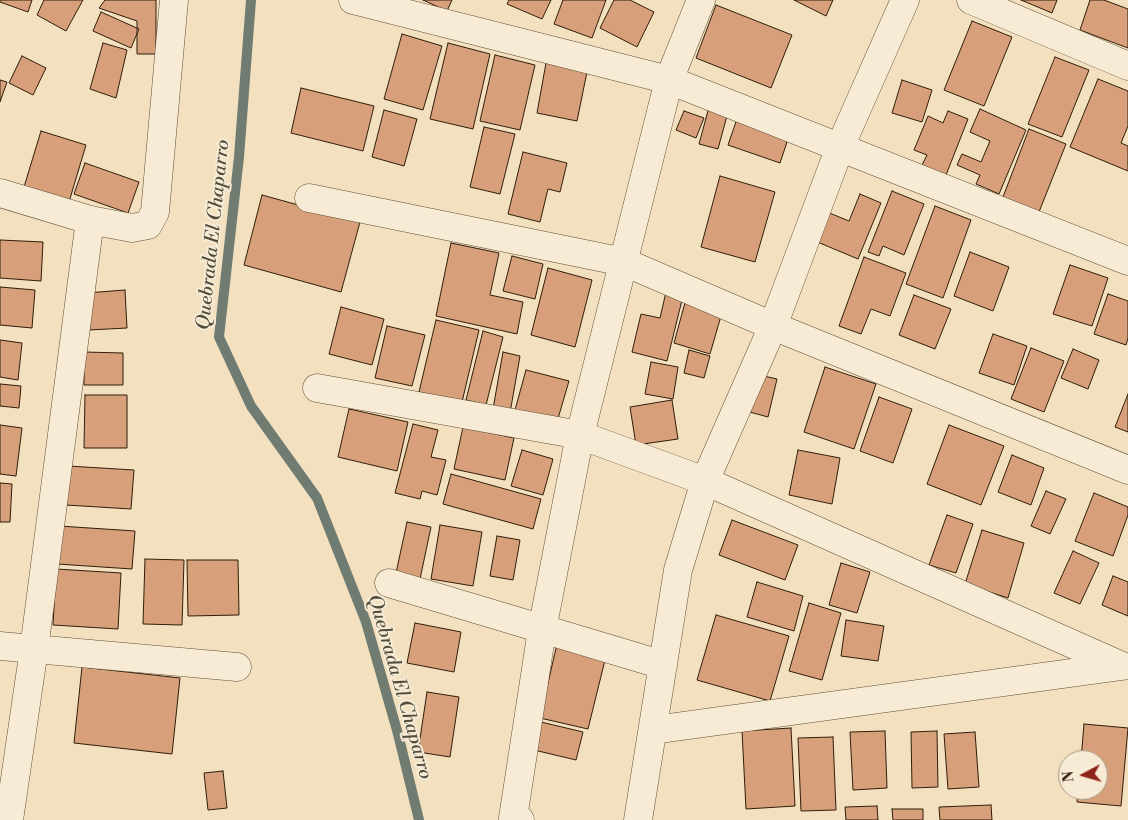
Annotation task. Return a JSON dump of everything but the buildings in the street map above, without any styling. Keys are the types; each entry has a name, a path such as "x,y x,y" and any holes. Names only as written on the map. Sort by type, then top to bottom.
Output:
{"street":[{"path":"0,192 90,220 132,228 148,225 155,212 174,0"},
{"path":"353,0 669,80 1128,262"},
{"path":"520,820 513,818 542,630 580,435 669,80 701,0"},
{"path":"638,820 678,570 706,481 774,326 840,147 905,0"},
{"path":"970,0 1128,66"},
{"path":"309,198 624,262 774,326 1128,470"},
{"path":"9,820 34,649 90,220"},
{"path":"317,388 580,435 706,481 1125,666"},
{"path":"389,583 663,665"},
{"path":"0,646 237,667"},
{"path":"653,730 1125,666"}],"waterway":[{"name":"Quebrada El Chaparro","path":"251,0 239,157 219,337 251,406 317,498 366,622 398,734 419,820"}]}
